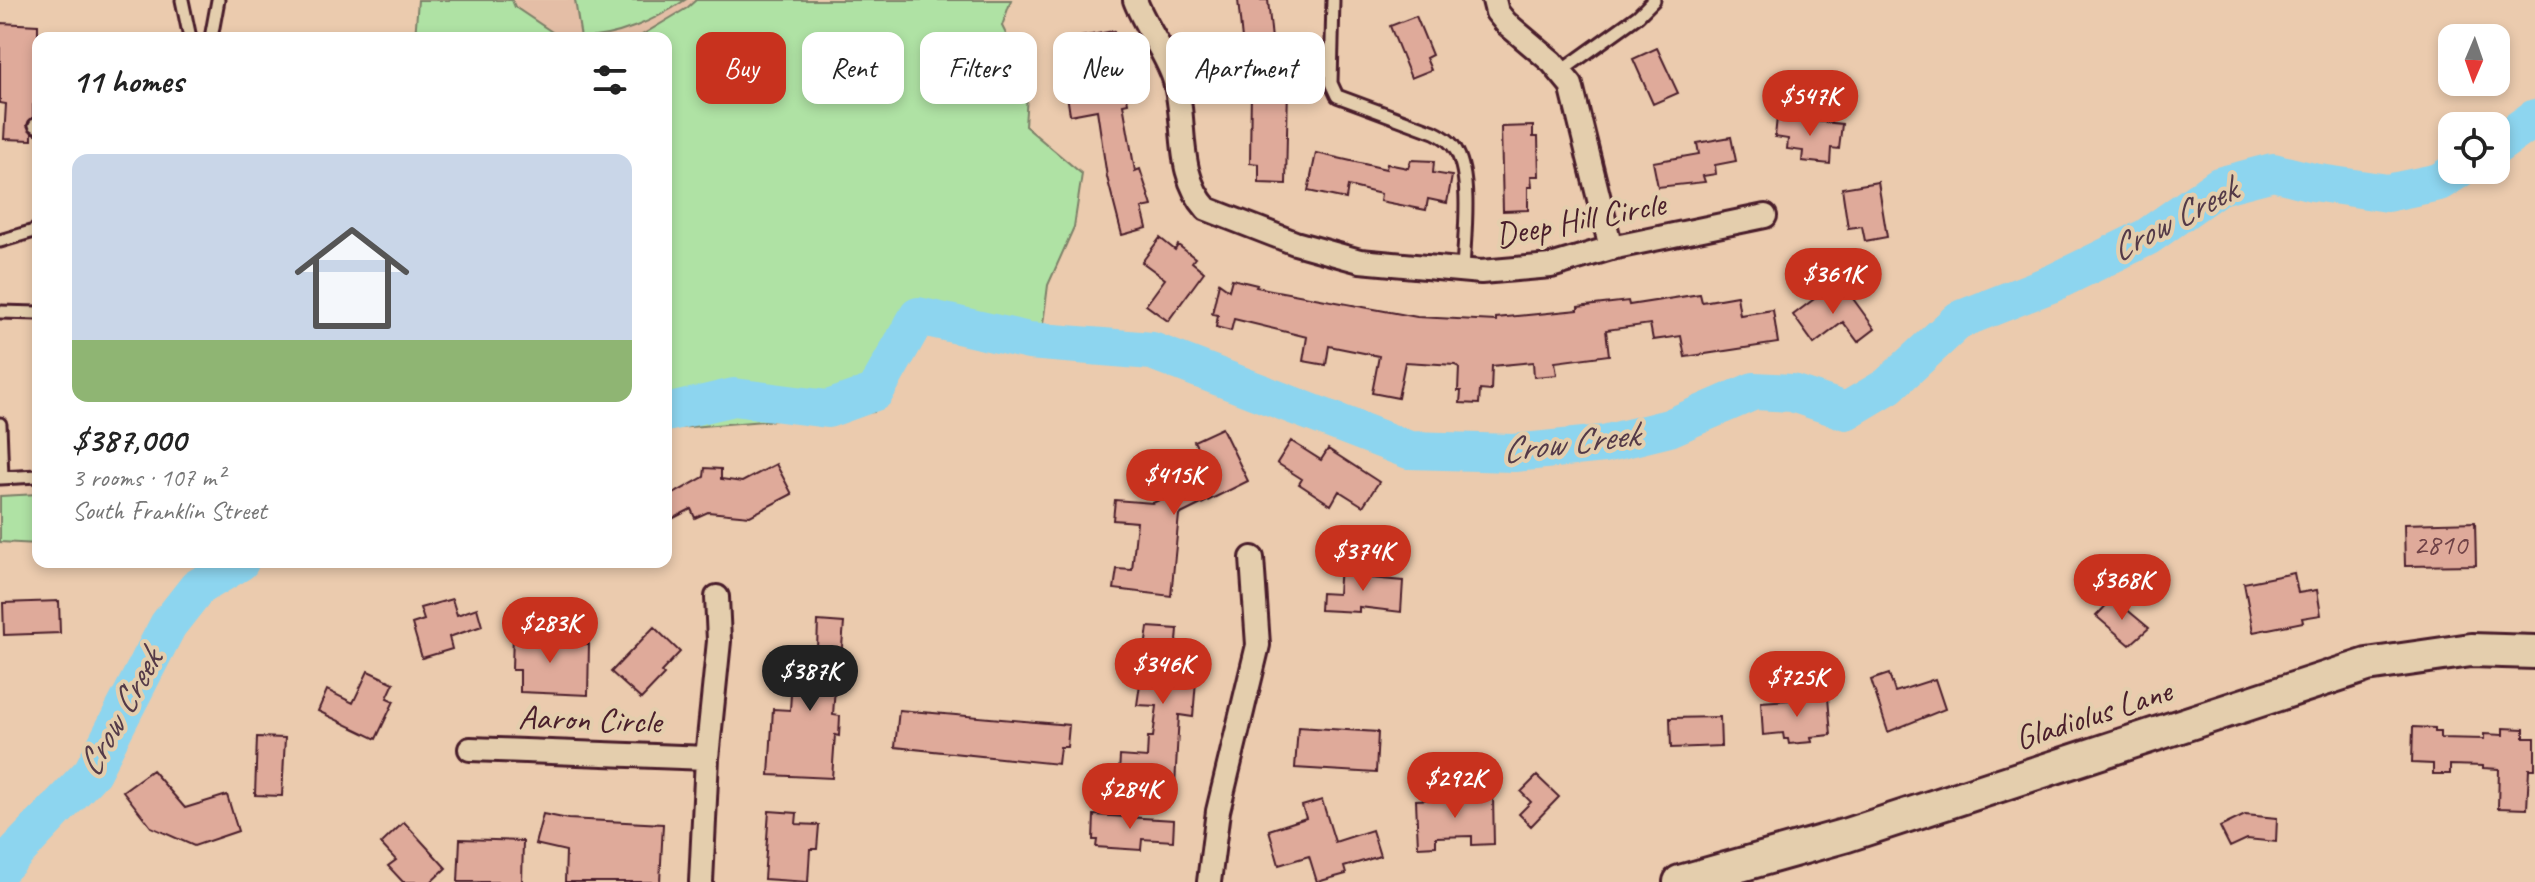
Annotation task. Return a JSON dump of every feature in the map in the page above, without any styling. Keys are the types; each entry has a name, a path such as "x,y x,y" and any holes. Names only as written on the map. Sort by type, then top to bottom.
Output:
{"street":[{"name":"Deep Hill Circle","path":"1135,0 1174,79 1188,175 1198,199 1207,209 1295,243 1360,261 1481,272 1551,266 1611,248 1765,216"},
{"path":"1494,0 1497,12 1506,23 1571,85 1611,248"},
{"path":"1209,882 1218,811 1258,645 1252,558"},
{"path":"701,882 707,758 719,641 717,597"},
{"name":"Gladiolus Lane","path":"1680,882 1847,835 2367,665 2471,650 2535,652"},
{"name":"Aaron Circle","path":"470,749 707,758"}],"lane":[{"path":"182,0 189,32"},
{"path":"212,32 218,0"},
{"path":"1333,0 1331,83 1337,96 1434,132 1449,140 1457,152 1464,182 1463,271"},
{"path":"1560,72 1638,16 1654,0"},
{"path":"0,241 32,233"},
{"path":"0,312 32,313"},
{"path":"0,424 1,478 32,476"}],"shaded area":[{"path":"512,0 696,0 647,32 552,32 515,7"}],"green space":[{"path":"418,0 512,0 515,7 552,32 415,32"},
{"path":"575,0 685,0 661,14 617,32 580,32"},
{"path":"696,0 1011,0 1002,26 1005,32 920,32 920,104 1026,104 1025,126 1082,174 1074,227 1048,285 1042,332 918,323 874,412 672,429 672,32 647,32"},
{"path":"32,494 32,544 0,542 0,496"}],"building":[{"path":"1238,0 1268,0 1271,32 1241,32"},
{"path":"1416,16 1432,55 1426,58 1431,70 1411,78 1390,26"},
{"path":"0,23 38,25 38,32 32,32 32,118 27,125 32,140 4,139 6,104 0,103"},
{"path":"1657,48 1678,93 1653,104 1633,59"},
{"path":"1068,104 1123,104 1135,171 1140,169 1152,206 1142,208 1147,228 1122,235 1107,177 1097,110 1070,115"},
{"path":"1251,104 1288,104 1286,184 1259,183 1259,164 1250,163"},
{"path":"1777,117 1842,124 1839,149 1831,148 1830,164 1802,161 1803,151 1787,149 1788,139 1775,137"},
{"path":"1533,126 1533,137 1538,137 1539,176 1531,176 1528,210 1503,211 1501,127"},
{"path":"1731,137 1736,161 1715,165 1716,174 1703,176 1705,182 1658,187 1653,162 1699,154 1697,143"},
{"path":"1316,153 1386,169 1387,164 1408,168 1411,160 1434,161 1433,173 1452,176 1447,203 1428,199 1426,210 1380,201 1381,194 1348,186 1346,199 1308,191"},
{"path":"1878,182 1887,237 1865,241 1862,226 1848,228 1842,188"},
{"path":"1160,238 1175,250 1178,245 1195,258 1192,262 1204,272 1168,321 1146,305 1165,279 1142,262"},
{"path":"1232,279 1256,287 1417,317 1496,321 1496,318 1578,310 1578,307 1628,301 1629,305 1700,294 1702,302 1737,296 1740,315 1773,310 1778,343 1685,357 1681,336 1653,340 1650,324 1606,330 1609,355 1555,362 1557,375 1534,377 1533,362 1492,366 1491,391 1480,390 1479,404 1460,403 1459,367 1405,362 1398,398 1372,393 1379,356 1329,346 1326,365 1303,361 1307,337 1234,319 1231,331 1216,327 1218,315 1212,314 1219,283 1229,290"},
{"path":"1843,285 1875,329 1858,342 1843,322 1814,344 1793,315 1822,293 1826,297"},
{"path":"1222,428 1248,481 1179,515 1171,596 1114,589 1117,569 1132,570 1137,522 1113,520 1115,500 1153,503 1200,480 1195,470 1206,465 1194,441"},
{"path":"1291,441 1321,460 1328,449 1379,482 1363,506 1339,491 1331,505 1299,484 1302,479 1277,463"},
{"path":"776,464 792,494 750,516 708,512 695,518 691,509 672,519 672,495 704,477 705,468 721,469 721,479 742,482"},
{"path":"2475,522 2476,565 2405,566 2404,524"},
{"path":"1340,565 1361,566 1360,577 1403,581 1401,612 1359,607 1359,612 1320,610 1321,593 1338,594"},
{"path":"2294,573 2298,593 2317,590 2321,615 2302,618 2303,622 2253,632 2244,583"},
{"path":"2113,598 2149,628 2130,645 2096,616"},
{"path":"452,599 457,615 477,608 482,626 449,637 452,649 422,658 412,624 424,620 420,608"},
{"path":"59,601 60,633 4,635 3,603"},
{"path":"818,621 844,623 841,658 837,657 833,715 840,716 839,736 835,735 832,778 769,775 773,709 790,710 793,663 809,664 810,649 817,649"},
{"path":"654,627 680,652 641,699 611,672"},
{"path":"1148,627 1178,629 1176,654 1198,656 1193,717 1179,715 1175,785 1124,781 1125,774 1119,774 1120,756 1147,758 1148,737 1153,737 1157,706 1137,705"},
{"path":"513,631 544,632 544,643 589,644 588,695 520,692 520,670 512,670"},
{"path":"368,671 394,683 387,698 394,701 376,739 318,711 327,690 353,703"},
{"path":"1889,674 1895,692 1935,679 1945,709 1888,732 1871,680"},
{"path":"1828,697 1831,735 1811,737 1812,742 1789,744 1783,733 1763,735 1761,702"},
{"path":"899,710 1069,725 1067,747 1060,747 1058,764 895,747"},
{"path":"1720,717 1721,746 1671,748 1670,718"},
{"path":"1298,727 1378,732 1376,773 1295,768"},
{"path":"2413,727 2435,728 2435,732 2440,732 2440,738 2484,739 2484,734 2503,735 2503,728 2524,729 2524,738 2535,738 2535,769 2529,769 2527,809 2498,808 2499,769 2450,765 2450,774 2433,774 2433,764 2412,763"},
{"path":"257,737 285,738 282,796 255,795"},
{"path":"152,770 185,808 227,795 238,831 194,846 151,827 123,791"},
{"path":"1537,776 1559,797 1531,826 1519,814 1531,802 1521,792"},
{"path":"1493,797 1494,844 1472,845 1472,836 1436,837 1436,846 1418,847 1416,800"},
{"path":"1322,800 1335,842 1372,830 1380,856 1344,867 1346,874 1317,882 1309,856 1279,865 1269,830 1306,818 1302,806"},
{"path":"769,811 797,813 796,824 819,825 817,849 810,849 808,882 764,879"},
{"path":"543,814 568,819 663,824 660,882 565,882 566,851 535,844"},
{"path":"1094,815 1174,820 1173,841 1142,839 1141,850 1096,847 1097,840 1093,840"},
{"path":"2245,815 2277,818 2276,842 2247,839 2230,847 2220,827"},
{"path":"404,822 446,868 431,882 403,882 388,866 396,860 381,844"},
{"path":"460,839 523,841 522,882 458,882"}],"waterway":[{"name":"Crow Creek","path":"2510,136 2535,118"},
{"name":"Crow Creek","path":"672,412 734,397 828,409 875,392 918,316 1029,341 1152,351 1409,450 1514,453 1604,444 1669,428 1754,391 1792,393 1846,411 1888,386 1959,320 2053,283 2147,237 2219,186 2273,172 2313,182 2387,193 2438,182"},
{"name":"Crow Creek","path":"0,869 92,772 168,625 197,588 230,568"}]}
